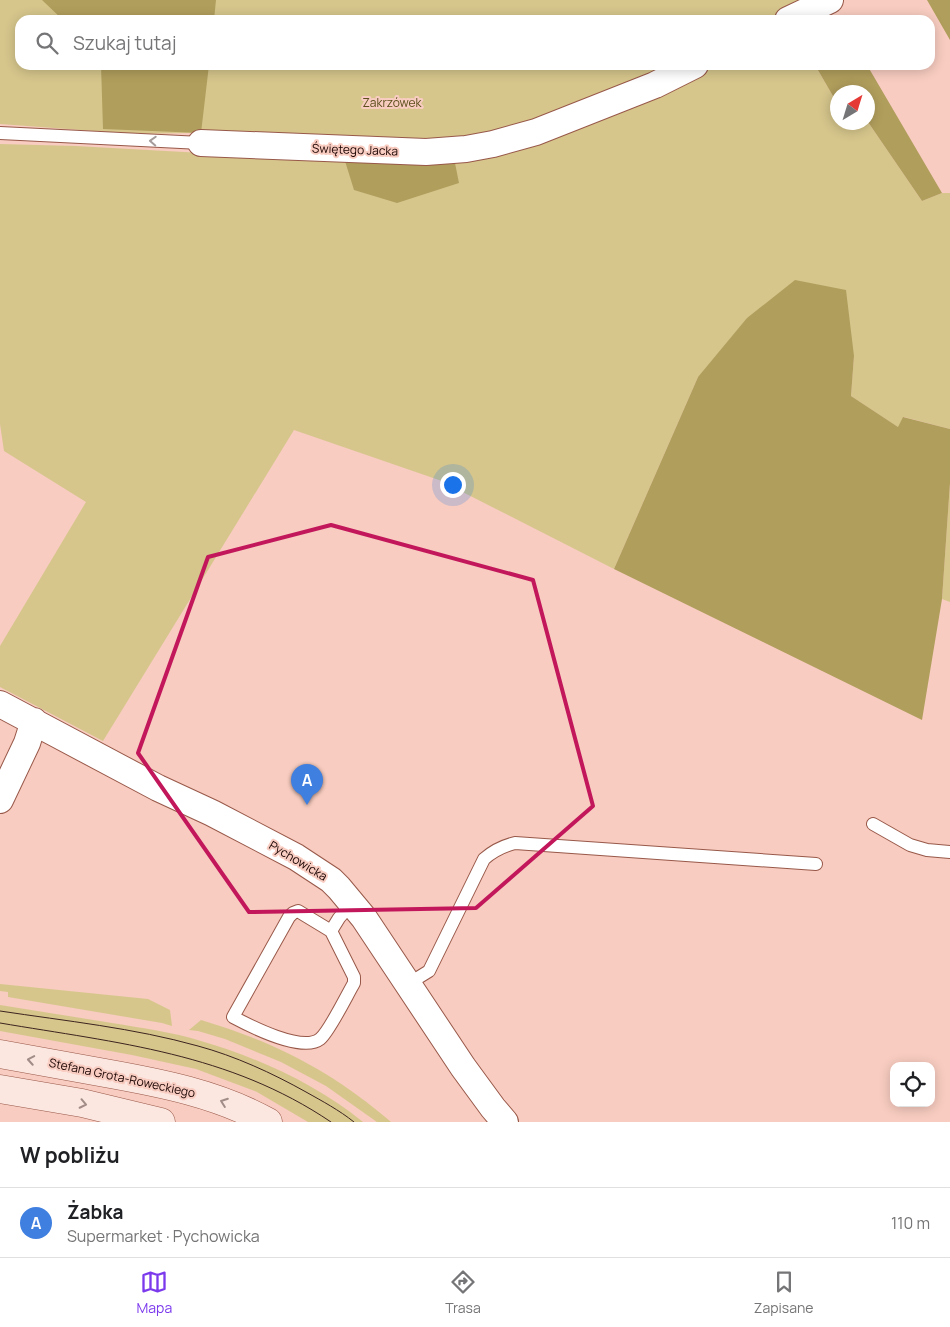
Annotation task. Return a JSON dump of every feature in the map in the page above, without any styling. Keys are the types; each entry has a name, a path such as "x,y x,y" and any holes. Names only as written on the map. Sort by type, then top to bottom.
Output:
{"main road":[{"name":"Stefana Grota-Roweckiego","path":"0,1054 150,1081 190,1091 224,1102 268,1122"},
{"path":"0,1090 82,1103 161,1122"}],"street":[{"path":"798,15 830,0"},
{"name":"Świętego Jacka","path":"201,144 426,152 466,149 493,144 536,132 655,85 685,70"},
{"name":"Pychowicka","path":"0,704 158,788 212,813 296,857 330,880 352,903 463,1066 505,1122"},
{"path":"0,800 27,742 34,721"}],"lane":[{"name":"Świętego Jacka","path":"0,133 201,144"},
{"path":"873,824 910,845 927,850 950,852"},
{"path":"408,984 429,971 484,859 503,846 515,843 816,864"},
{"path":"331,931 352,903"},
{"path":"298,911 331,931 353,972 354,983 321,1038 306,1043 288,1040 261,1032 233,1017 293,912 298,911"}],"highlighted area":[{"path":"331,525 533,580 593,806 476,908 249,912 138,753 208,557"}],"green space":[{"name":"Zakrzówek","path":"0,0 822,0 784,15 15,15 15,70 663,70 473,143 191,133 134,134 0,124"},
{"path":"704,70 818,70 830,91 830,130 873,130 922,201 942,193 950,193 950,429 904,417 899,428 851,396 854,356 698,377 614,569 439,480 294,430 103,741 0,687 0,646 86,502 4,451 0,424 0,144 76,146 345,161 454,158 630,104"},
{"path":"950,483 950,602 942,599"},
{"path":"0,984 148,999 170,1010 172,1026 8,997 8,992 0,991"},
{"path":"0,1005 157,1030 223,1048 265,1064 306,1084 345,1108 363,1122 308,1122 257,1092 196,1069 132,1055 0,1031"},
{"path":"201,1020 254,1038 302,1060 347,1088 391,1122 377,1122 326,1086 281,1062 225,1039 189,1030"}],"shaded area":[{"path":"42,0 216,0 214,15 58,15"},
{"path":"927,0 950,0 950,40"},
{"path":"101,70 208,70 201,133 103,129"},
{"path":"818,70 870,70 942,193 922,201 873,130 875,130 875,85 830,85 830,91"},
{"path":"454,158 459,183 397,203 354,190 345,161"},
{"path":"795,280 846,290 854,356 851,396 898,427 903,417 950,429 950,483 942,599 922,720 614,569 698,377 747,318"}],"tram line":[{"path":"0,1011 125,1030 212,1050 280,1078 354,1122"},
{"path":"0,1023 130,1045 172,1054 213,1066 253,1080 292,1099 331,1122"}],"place":[{"name":"Żabka","path":"307,805"}]}
